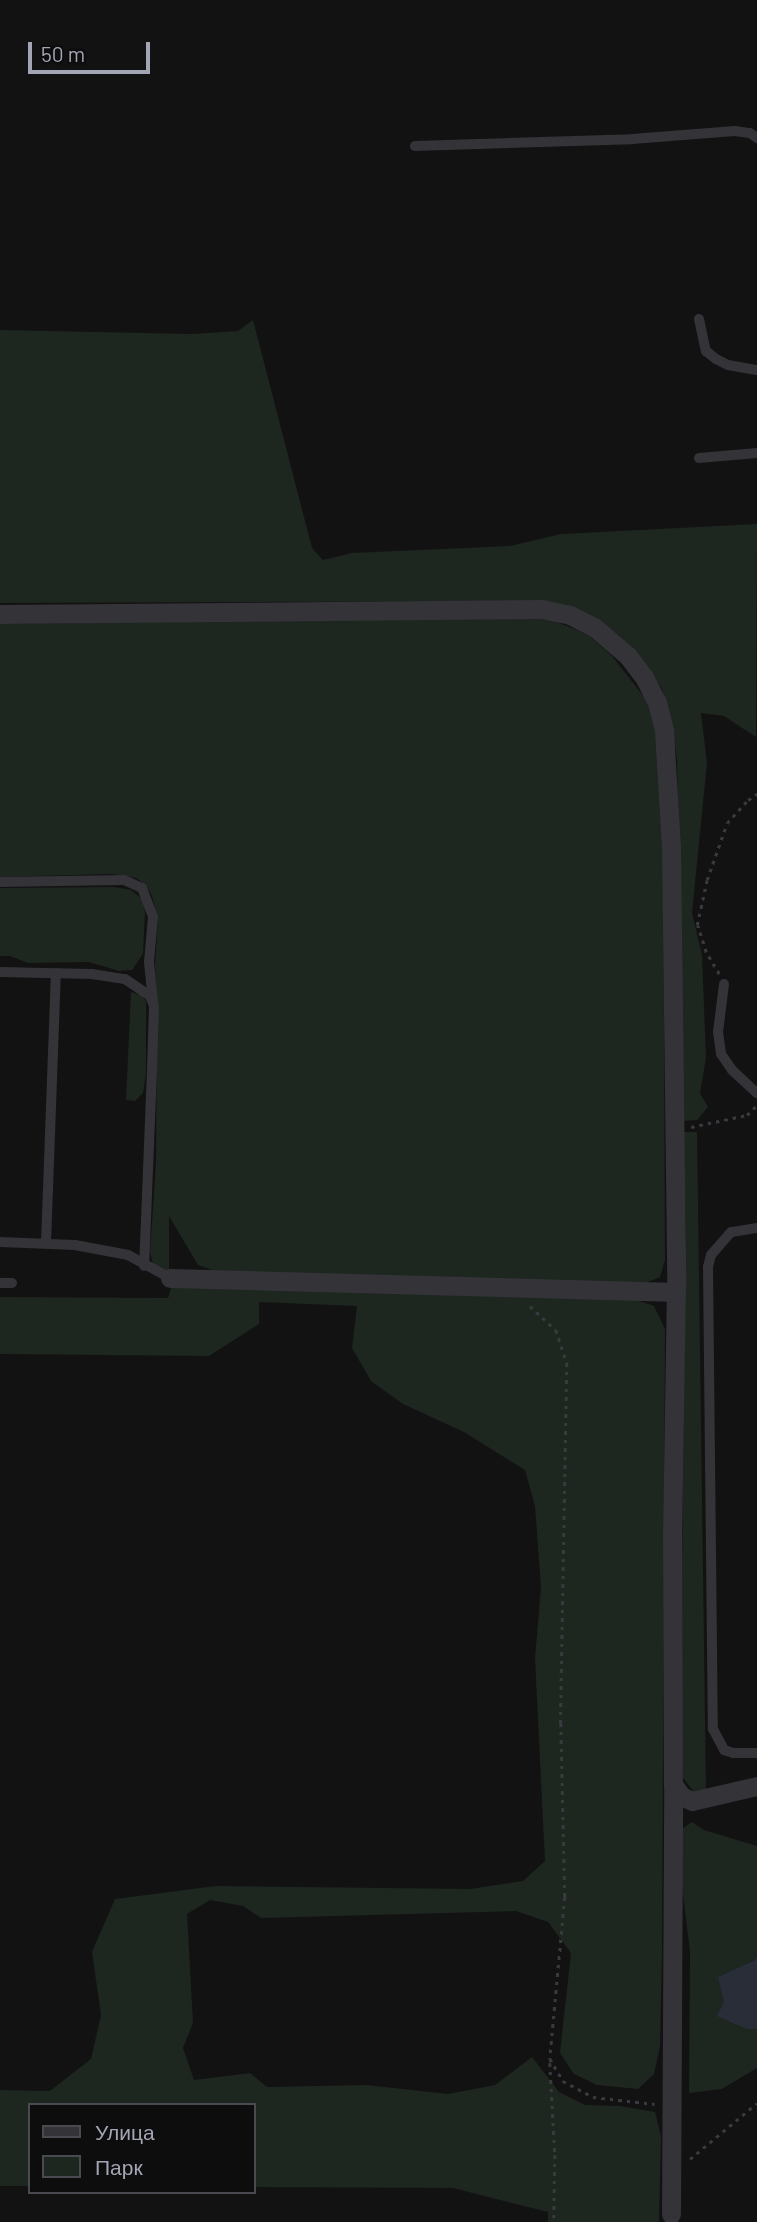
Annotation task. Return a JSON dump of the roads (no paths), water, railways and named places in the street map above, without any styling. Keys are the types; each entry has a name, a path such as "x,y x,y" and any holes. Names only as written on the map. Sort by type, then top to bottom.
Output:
{"street":[{"path":"0,614 542,609 570,615 594,627 628,656 644,677 657,702 664,730 671,847 676,1292 672,1528 671,2214"},
{"path":"170,1278 676,1292"},
{"path":"673,1784 681,1796 692,1801 757,1786"}],"lane":[{"path":"415,146 632,139 735,131 750,133 757,138"},
{"path":"699,318 706,351 727,365 757,370"},
{"path":"699,458 757,453"},
{"path":"0,882 124,880 142,888 153,917 149,962 154,1006 144,1266"},
{"path":"0,972 92,974 125,979 142,988 154,1006"},
{"path":"46,1243 55,973"},
{"path":"724,984 718,1032 721,1054 732,1070 757,1093"},
{"path":"757,1228 730,1232 711,1255 708,1267 713,1729 724,1750 757,1753"},
{"path":"0,1241 75,1245 128,1255 170,1278"},
{"path":"0,1283 12,1283"}]}
